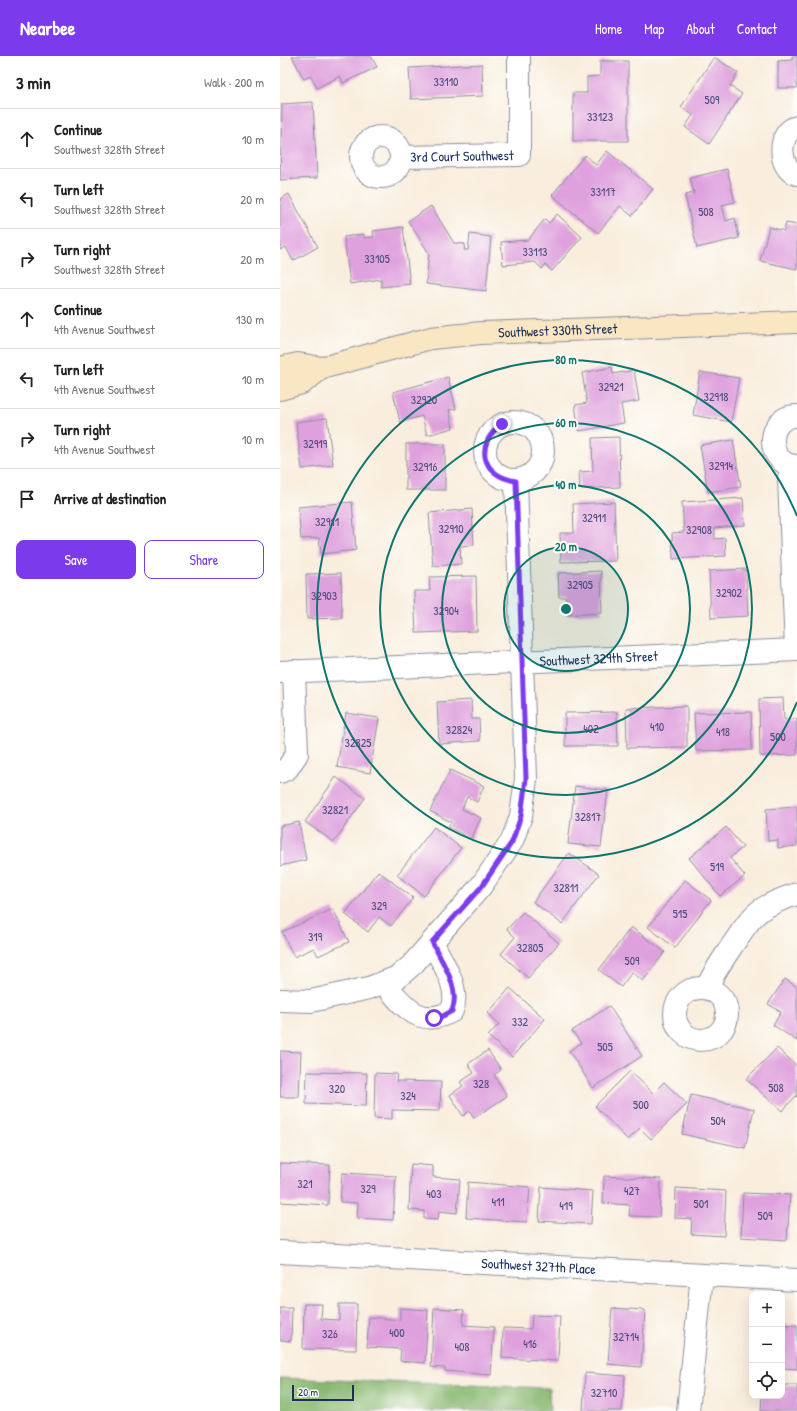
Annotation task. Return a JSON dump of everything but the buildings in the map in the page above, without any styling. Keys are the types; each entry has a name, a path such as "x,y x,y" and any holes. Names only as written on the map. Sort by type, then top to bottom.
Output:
{"street":[{"name":"3rd Court Southwest","path":"401,157 519,155 519,56"},
{"path":"797,127 786,135 783,153 786,167 792,173 797,174"},
{"name":"Southwest 330th Street","path":"280,389 302,383 322,368 431,338 481,333 797,322"},
{"name":"Southwest 330th Street","path":"280,368 298,364 322,368"},
{"path":"796,650 790,478 795,466 784,463 778,457 773,449 772,440 778,424 785,419 797,416"},
{"path":"280,1000 311,1001 369,988 398,977 432,942 482,886 512,842 521,816 526,779 516,481"},
{"name":"Southwest 329th Street","path":"287,672 522,660 796,650"},
{"path":"280,772 287,769 297,754 287,672"},
{"path":"707,988 712,976 755,915 788,896 797,894"},
{"path":"384,983 408,1011 420,1016 434,1018 441,1017 452,1011 456,1002 453,986 432,942"},
{"name":"Southwest 327th Place","path":"280,1252 797,1280"},
{"path":"688,1411 702,1275"}],"green space":[{"path":"280,1378 549,1388 550,1411 280,1411"}],"route":[{"path":"434,1018 441,1017 452,1011 456,1002 453,986 432,942 482,886 512,842 521,816 526,779 516,481 505,480 496,475 489,467 485,458 484,448 488,438 494,430 502,424"}]}
